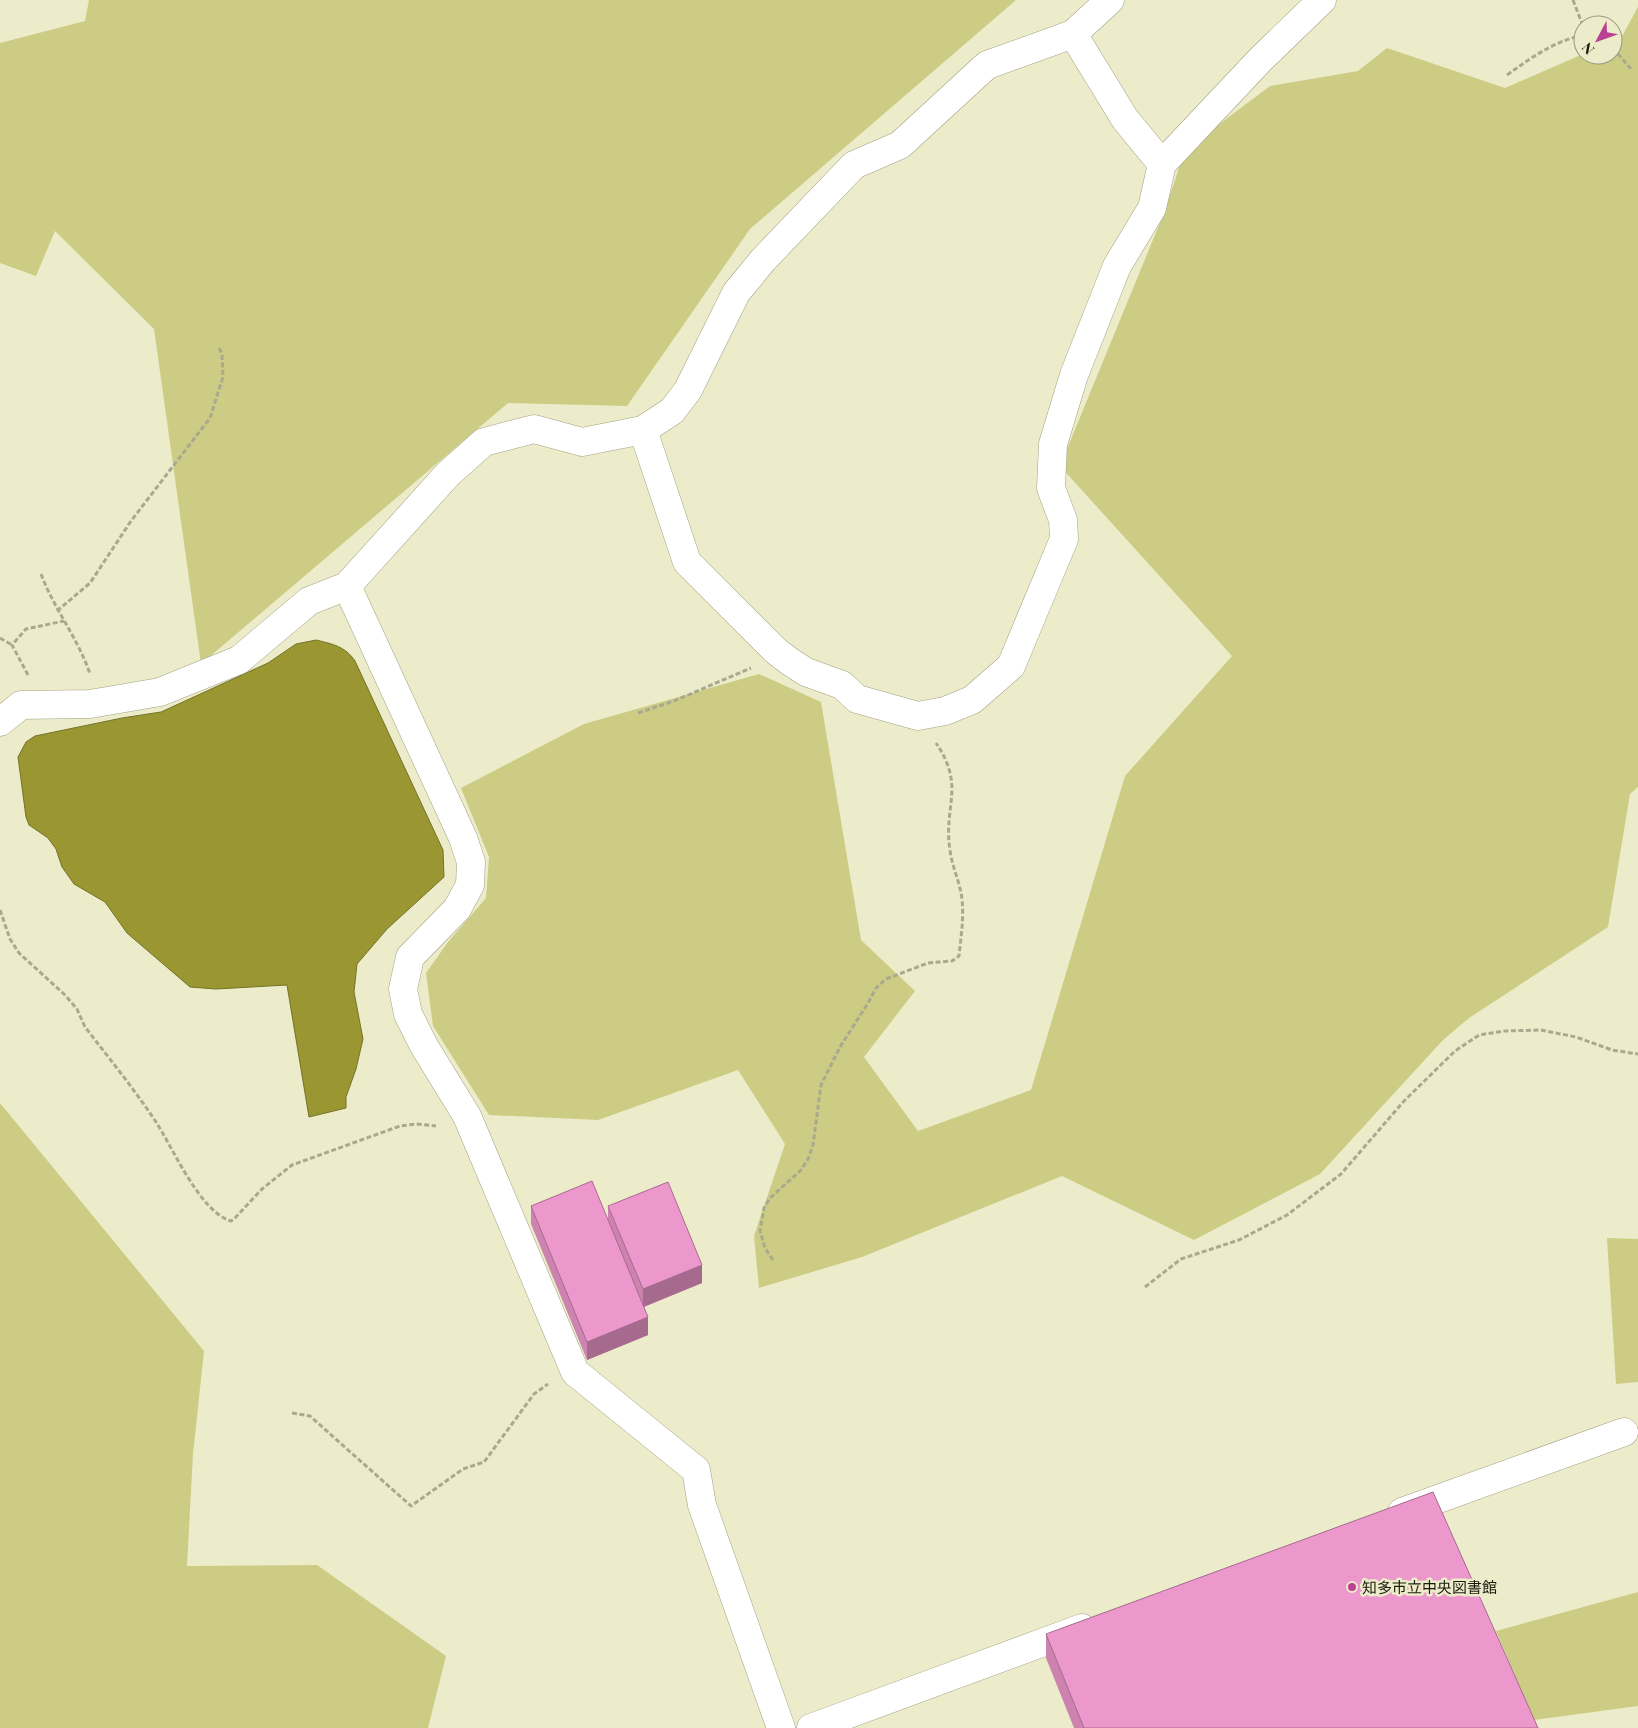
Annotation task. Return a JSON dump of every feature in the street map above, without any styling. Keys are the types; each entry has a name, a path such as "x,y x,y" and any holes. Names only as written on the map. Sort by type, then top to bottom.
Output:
{"street":[{"path":"0,722 21,705 95,704 160,692 239,660 309,601 347,586 448,474 484,442 534,429 582,442 643,430 672,411 688,390 736,293 763,260 854,165 900,145 987,65 1073,34 1110,0"},
{"path":"643,430 687,562 776,651 806,672 842,685 857,698 918,716 945,711 972,700 1011,666 1064,539 1063,520 1051,488 1053,444 1074,375 1117,266 1152,208 1162,164 1260,60 1322,0"},
{"path":"1073,34 1124,119 1162,164"},
{"path":"347,586 463,838 470,862 470,886 457,909 410,957 403,989 408,1014 424,1046 467,1116 576,1372 696,1470 702,1505 781,1728"},
{"path":"1374,1522 1624,1432"},
{"path":"811,1728 1106,1620"}],"path":[{"path":"1573,0 1579,15"},
{"path":"1507,75 1546,47 1573,37"},
{"path":"1623,60 1631,69"},
{"path":"57,611 90,583 131,521 210,418 223,377 222,355 219,347"},
{"path":"40,574 50,599 64,621 90,672 95,704"},
{"path":"12,644 26,629 64,621"},
{"path":"0,638 12,644 38,695 39,705"},
{"path":"638,713 674,701 758,666 776,651"},
{"path":"772,1260 764,1248 760,1231 764,1208 770,1198 801,1170 808,1160 813,1145 821,1085 840,1046 876,988 886,979 928,963 952,960 959,956 963,923 962,898 950,851 950,820 954,793 952,777 940,749 918,716"},
{"path":"0,910 10,939 20,953 77,1009 84,1027 157,1124 185,1173 200,1194 223,1218 234,1219 262,1188 292,1165 400,1126 416,1124 446,1127 467,1116"},
{"path":"1144,1287 1181,1259 1239,1240 1287,1215 1341,1174 1404,1101 1455,1051 1479,1035 1504,1031 1541,1030 1576,1037 1612,1050 1638,1054"},
{"path":"292,1412 310,1416 410,1506 463,1469 484,1462 534,1394 562,1374 576,1372"}],"shaded area":[{"path":"89,0 1016,0 750,229 627,406 508,403 201,664 154,329 55,231 36,276 0,263 0,43 85,21"},
{"path":"1638,7 1638,787 1630,794 1608,927 1469,1018 1443,1040 1320,1174 1194,1240 1062,1176 862,1257 759,1288 754,1236 785,1144 738,1070 598,1120 489,1115 433,1026 426,973 448,942 486,898 489,857 461,788 584,724 759,674 821,702 861,940 915,991 864,1057 918,1131 1031,1090 1125,776 1232,656 1060,466 1164,213 1185,150 1270,86 1358,71 1387,48 1505,88 1573,58 1573,65 1623,65 1623,34"},
{"path":"316,640 333,644 347,652 355,661 443,850 444,877 387,929 357,964 354,992 363,1039 356,1069 346,1097 346,1108 309,1117 287,985 216,989 190,987 127,933 105,902 74,884 62,867 56,849 48,838 29,825 26,817 18,757 26,742 35,736 161,712 268,663 296,644"},
{"path":"0,1103 204,1351 193,1454 187,1566 317,1565 446,1656 428,1728 0,1728"},
{"path":"1607,1238 1638,1239 1638,1382 1616,1384"},
{"path":"1638,1592 1638,1706 1534,1720 1496,1631"}],"building":[{"path":"592,1181 648,1317 587,1342 531,1206"},
{"path":"668,1182 702,1265 643,1289 608,1206"},
{"name":"知多市立中央図書館","path":"1433,1492 1538,1728 1084,1728 1046,1634"}],"place":[{"name":"知多市立中央図書館","path":"1352,1587"}]}
